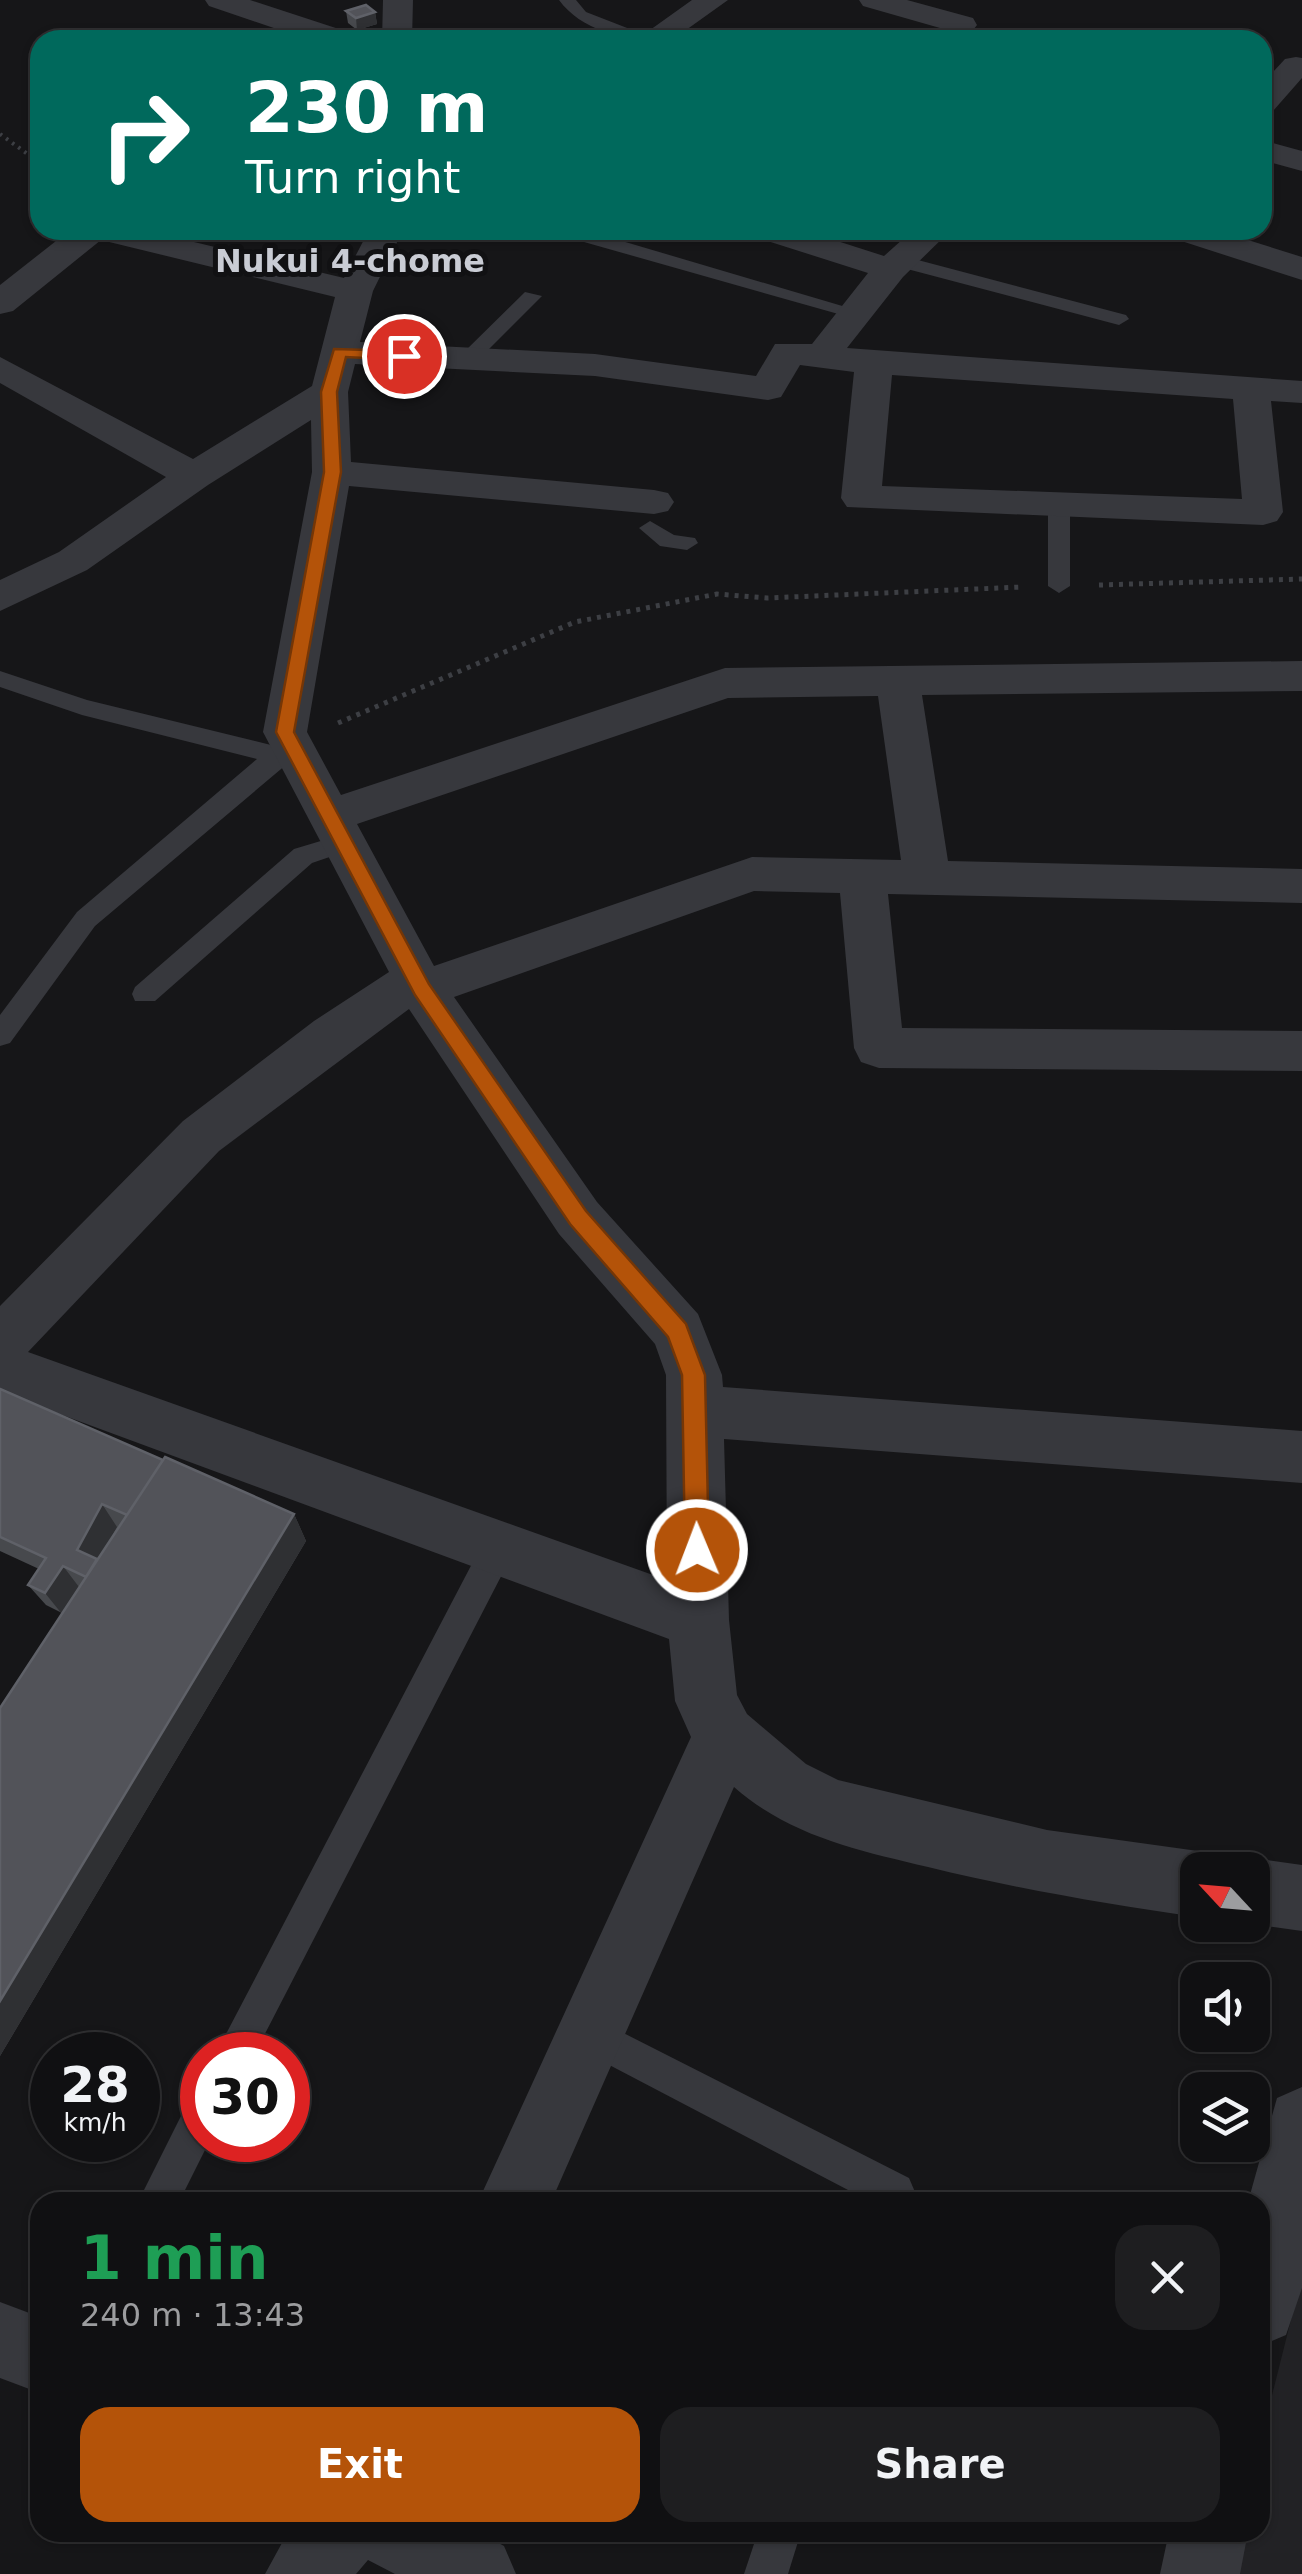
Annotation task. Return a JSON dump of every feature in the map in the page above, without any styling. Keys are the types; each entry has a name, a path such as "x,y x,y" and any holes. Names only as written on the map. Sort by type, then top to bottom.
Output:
{"street":[{"path":"220,0 310,30"},
{"path":"397,30 398,0"},
{"path":"670,30 712,0"},
{"path":"874,0 962,25 957,30"},
{"path":"1272,60 1299,67 1272,94"},
{"path":"1272,153 1302,161"},
{"path":"0,303 79,240"},
{"path":"135,240 355,291"},
{"path":"381,240 355,291 334,372 332,472 285,732 287,749 337,829 419,984 578,1218 678,1331 694,1375 698,1620 706,1701 724,1736 784,1787 832,1812 1047,1863 1180,1881"},
{"path":"803,240 894,265"},
{"path":"822,356 894,265 923,240"},
{"path":"1212,240 1302,269"},
{"path":"0,597 73,561 334,372 468,359 595,366 768,389 788,352 874,362 1302,392"},
{"path":"874,362 861,498 1263,512 1251,388"},
{"path":"0,368 194,476"},
{"path":"332,472 656,500"},
{"path":"337,829 725,683 1302,676"},
{"path":"898,681 927,878"},
{"path":"0,1343 202,1136 332,1035 419,984 752,874 1302,886"},
{"path":"862,876 879,1048 1302,1051"},
{"path":"0,1367 698,1620"},
{"path":"694,1411 1302,1458"},
{"path":"518,2192 724,1736"},
{"path":"1270,1894 1302,1898"},
{"path":"1270,2265 1302,2123"},
{"path":"0,2340 30,2350"},
{"path":"305,2574 332,2542"},
{"path":"415,2542 476,2574"},
{"path":"1200,2574 1208,2542"}],"lane":[{"path":"567,0 580,16 627,30"},
{"path":"598,240 856,313"},
{"path":"894,265 1120,319"},
{"path":"468,359 532,296"},
{"path":"656,500 668,541 687,543"},
{"path":"1059,504 1059,586"},
{"path":"0,679 82,707 287,749"},
{"path":"0,1035 86,919 287,749"},
{"path":"145,994 337,829"},
{"path":"246,2032 498,1548"},
{"path":"588,2034 895,2192"},
{"path":"163,2192 180,2159"},
{"path":"766,2574 777,2542"}],"path":[{"path":"0,134 30,156"},
{"path":"287,749 575,622 718,594 767,598 1302,578"}],"shaded area":[{"path":"1302,2276 1302,2574 1227,2574 1236,2542 1270,2542 1270,2403"}],"building":[{"path":"366,5 375,12 356,18 346,11"},
{"path":"0,1389 163,1460 127,1515 102,1504 77,1550 97,1559 86,1577 63,1566 45,1593 28,1585 46,1558 0,1537"},
{"path":"165,1457 294,1514 0,2001 0,1708"}],"district":[{"name":"Nukui 4-chome","path":"350,261"}],"route":[{"path":"404,356 340,352 329,392 332,472 285,732 422,989 578,1218 678,1331 694,1375 697,1550"}]}
